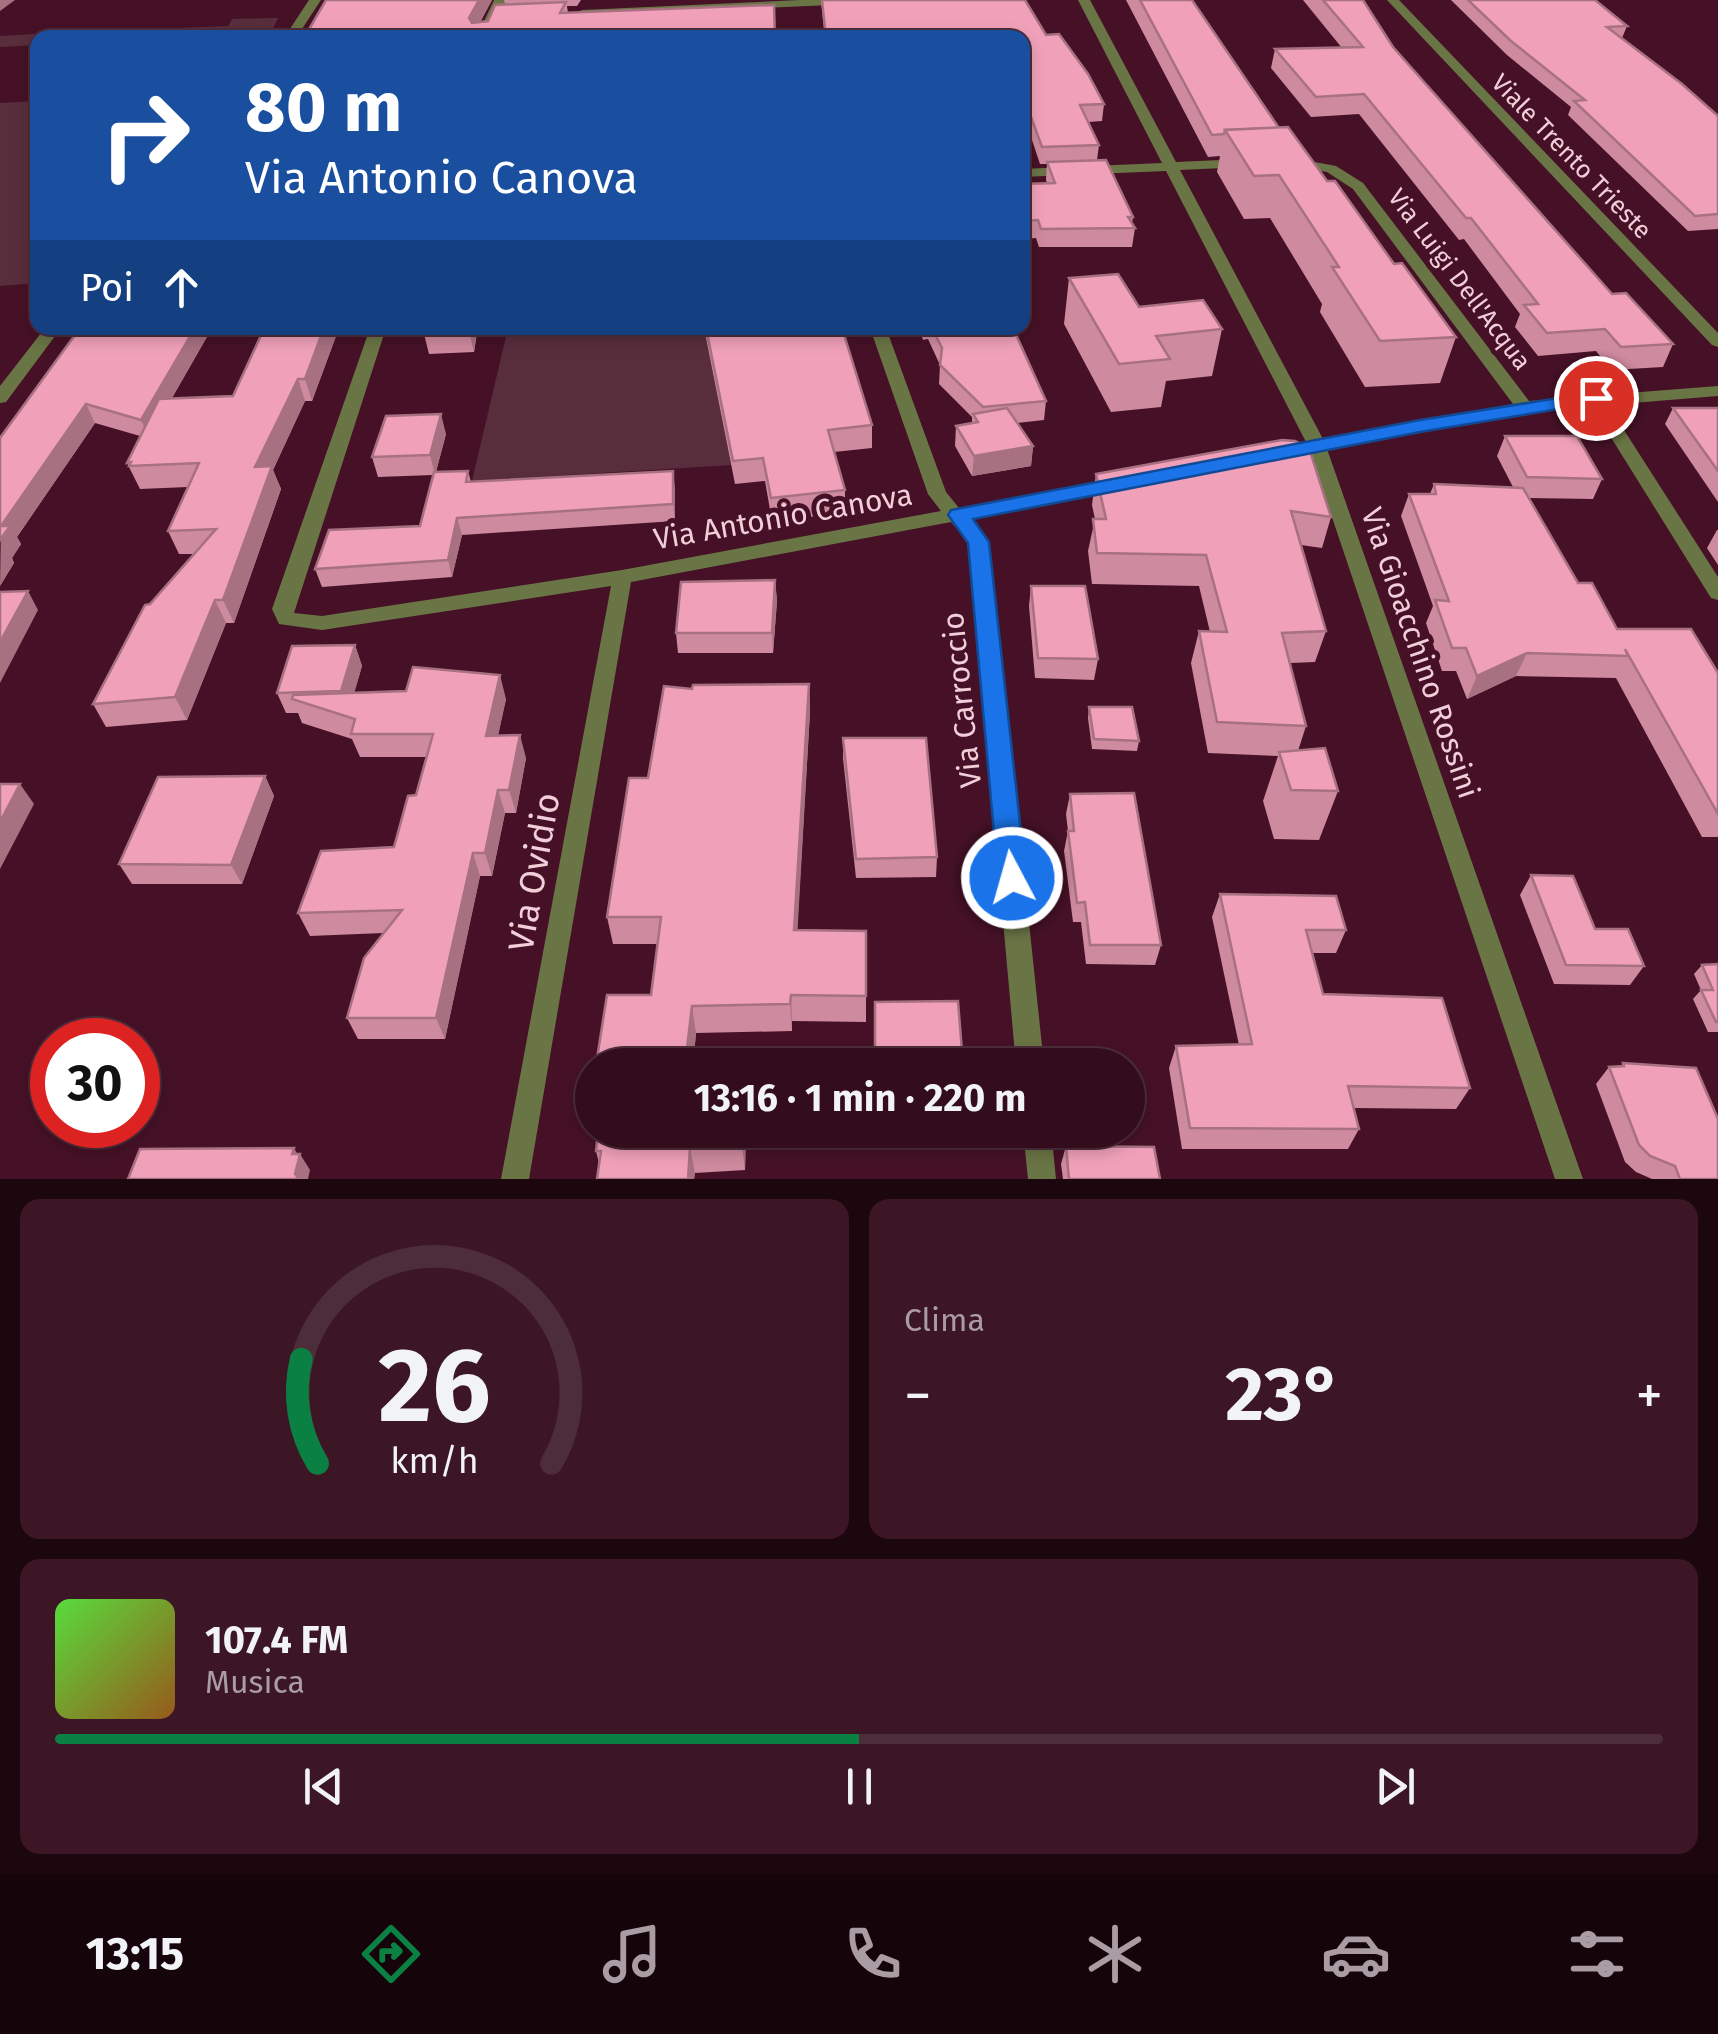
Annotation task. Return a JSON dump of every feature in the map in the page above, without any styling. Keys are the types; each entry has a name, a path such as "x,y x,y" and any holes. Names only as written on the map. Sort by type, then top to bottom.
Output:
{"street":[{"path":"295,30 315,0"},
{"path":"485,30 500,0"},
{"path":"567,13 877,0"},
{"path":"1084,0 1171,166"},
{"name":"Viale Trento Trieste","path":"1393,0 1718,342"},
{"path":"490,16 509,16"},
{"name":"Via Luigi Dell'Acqua","path":"1277,161 1315,164 1358,186 1524,407 1718,390"},
{"path":"1030,173 1260,162"},
{"name":"Via Gioacchino Rossini","path":"1171,166 1317,445 1569,1179"},
{"path":"0,398 48,335"},
{"name":"Via Antonio Canova","path":"376,335 289,585 282,609 286,619 322,623 622,577 1147,478"},
{"name":"Via Carroccio","path":"880,335 937,494 978,542 1028,1048"},
{"path":"1596,398 1718,592"},
{"path":"1260,456 1524,407"},
{"name":"Via Ovidio","path":"515,1179 622,577"},
{"path":"1039,1148 1042,1179"}],"shaded area":[{"path":"278,18 272,30 156,30 228,26 232,19"},
{"path":"30,34 30,45 0,47 0,36"},
{"path":"30,101 30,284 0,286 0,103"},
{"path":"506,335 705,335 731,465 472,481"}],"building":[{"path":"326,0 479,0 469,18 472,23 488,21 495,5 566,2 560,13 774,5 775,30 309,30"},
{"path":"822,0 1025,0 1046,35 1059,34 1104,104 1080,105 1099,145 1042,147 1030,117 1030,30 825,30"},
{"path":"1140,0 1192,0 1279,128 1225,130 1224,134 1212,135"},
{"path":"1323,0 1363,0 1393,47 1612,294 1626,293 1673,344 1621,347 1605,329 1547,333 1524,305 1538,304 1471,218 1466,218 1364,94 1316,97 1275,49 1363,47"},
{"path":"1468,0 1595,0 1627,26 1607,27 1718,116 1718,214 1695,216 1574,101 1585,100 1511,41"},
{"path":"1288,127 1327,181 1335,181 1394,264 1402,263 1456,337 1380,341 1332,267 1339,267 1279,175 1254,176 1225,130"},
{"path":"1106,160 1135,228 1041,229 1038,220 1030,220 1030,184 1055,183 1047,162"},
{"path":"1118,274 1139,307 1203,300 1222,329 1156,336 1170,359 1119,364 1069,278"},
{"path":"75,335 191,335 141,420 86,404 1,526 10,526 0,540 0,438"},
{"path":"261,335 321,335 305,379 298,379 255,467 272,466 223,600 215,600 175,697 93,704 145,605 216,529 168,531 199,463 127,463 159,399 233,396"},
{"path":"707,335 844,335 872,425 828,430 845,490 771,498 763,458 733,461"},
{"path":"936,335 1016,335 1046,401 983,407 940,365 942,348"},
{"path":"1007,408 1033,446 974,456 956,426 978,422 973,414"},
{"path":"1673,408 1718,408 1718,471"},
{"path":"441,414 430,455 372,457 386,416"},
{"path":"1505,436 1577,436 1602,479 1527,477"},
{"path":"1282,440 1309,448 1331,517 1291,511 1326,631 1282,633 1306,726 1217,722 1199,631 1227,632 1206,555 1097,553 1093,519 1106,519 1096,474"},
{"path":"468,471 466,482 673,471 673,504 457,518 448,560 315,569 329,530 420,526 434,472"},
{"path":"1434,484 1523,488 1578,583 1592,583 1617,629 1691,629 1718,673 1718,814 1625,649 1628,656 1527,653 1477,676 1466,648 1452,648 1435,600 1449,601 1409,494 1436,494"},
{"path":"775,580 772,633 676,633 681,582"},
{"path":"1031,586 1085,586 1098,659 1038,658"},
{"path":"28,591 0,642 0,592"},
{"path":"355,645 341,691 277,693 292,646"},
{"path":"413,667 500,675 486,736 520,735 509,790 498,790 485,853 473,853 436,1018 347,1018 364,958 402,910 298,913 321,851 394,847 408,796 416,795 433,734 351,734 355,719 292,699 293,695 406,691"},
{"path":"809,684 794,930 866,931 866,996 791,995 790,1004 692,1006 687,1048 599,1048 607,995 651,995 661,917 607,917 629,778 648,778 664,686 692,689 693,685"},
{"path":"1089,707 1132,707 1139,741 1094,739"},
{"path":"843,738 926,738 937,857 856,859"},
{"path":"1325,748 1338,791 1291,790 1279,752"},
{"path":"265,776 231,865 119,864 158,777"},
{"path":"0,784 20,784 0,822"},
{"path":"1134,793 1161,945 1090,945 1085,902 1077,903 1068,831 1074,831 1070,794"},
{"path":"1531,875 1573,876 1595,929 1628,929 1644,966 1566,965"},
{"path":"1220,894 1336,896 1346,930 1306,930 1323,994 1442,998 1470,1088 1348,1086 1359,1129 1190,1128 1176,1046 1252,1044"},
{"path":"1718,964 1716,1022 1701,990 1713,990 1702,965"},
{"path":"958,1001 962,1048 875,1048 875,1002"},
{"path":"1623,1063 1696,1068 1718,1119 1718,1179 1680,1179 1675,1166 1650,1156 1639,1145 1609,1067 1624,1066"},
{"path":"1145,1147 1154,1147 1160,1179 1069,1179 1066,1148"},
{"path":"294,1148 292,1154 300,1154 295,1174 299,1179 128,1179 140,1149"},
{"path":"690,1148 688,1179 597,1179 601,1151 596,1151"}],"route":[{"path":"1012,878 978,542 958,515 1420,426 1596,398"}]}
